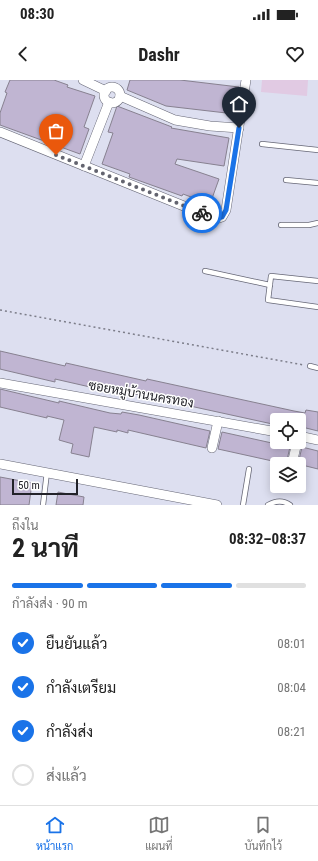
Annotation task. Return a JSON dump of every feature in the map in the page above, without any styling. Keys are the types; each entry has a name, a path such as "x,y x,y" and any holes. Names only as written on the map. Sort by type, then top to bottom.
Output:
{"street":[{"path":"83,80 106,91"},
{"path":"0,132 216,219 222,217 226,210 246,80"},
{"path":"109,102 105,97 106,91 112,87 119,88 175,120 210,126 239,128"},
{"path":"109,102 116,102 119,88"},
{"path":"84,166 109,102"},
{"name":"ซอยหมู่บ้านนครทอง","path":"0,383 270,431"},
{"path":"212,448 218,421"},
{"path":"306,437 318,440"},
{"path":"0,464 217,505"}],"lane":[{"path":"262,144 318,150"},
{"path":"286,180 318,183"},
{"path":"281,225 309,225 318,223"},
{"path":"205,271 270,285"},
{"path":"318,281 271,276 268,300 318,307"},
{"path":"310,366 318,368"},
{"path":"243,505 249,469"},
{"path":"43,505 47,472"},
{"path":"268,505 278,501 285,502 290,505"}],"path":[{"path":"0,310 310,366"}],"shaded area":[{"path":"262,80 308,80 307,96 261,92"}],"building":[{"path":"10,80 54,80 68,85 67,87 95,96 84,127 89,129 80,154 0,125 0,113 7,93 5,92"},
{"path":"130,80 180,80 239,87 235,114 166,106 127,90"},
{"path":"117,106 172,127 171,128 229,138 224,166 177,159 175,164 219,179 210,204 183,194 182,196 129,177 130,174 102,164 113,133 108,132"},
{"path":"0,351 65,366 66,363 146,381 147,379 305,413 270,413 270,423 135,394 134,397 55,379 55,382 0,369"},
{"path":"0,389 59,403 59,401 110,413 121,414 122,412 139,415 210,431 206,448 128,430 128,433 94,427 89,457 71,453 73,444 59,440 64,420 47,416 47,418 0,407"},
{"path":"306,410 318,412 318,431 306,428"},
{"path":"222,432 270,443 270,449 290,449 288,457 270,457 270,460 218,449"},
{"path":"306,448 318,451 318,469 306,466 306,457 300,457 302,449"},
{"path":"0,477 32,483 29,505 0,505"},
{"path":"58,492 84,497 83,505 56,505"}],"way so far":[{"path":"56,155 202,213"}],"route":[{"path":"202,213 216,219 222,217 226,210 239,128"}]}
